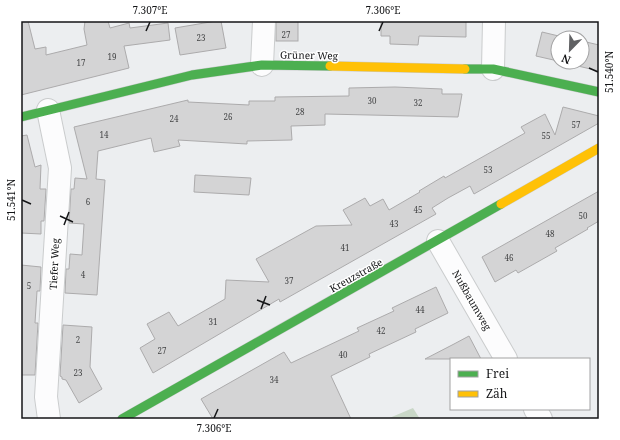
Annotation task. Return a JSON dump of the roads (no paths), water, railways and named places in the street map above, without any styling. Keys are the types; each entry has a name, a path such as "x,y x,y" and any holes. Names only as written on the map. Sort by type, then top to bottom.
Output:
{"street":[{"path":"262,65 264,21"},
{"path":"493,69 494,21"},
{"name":"Grüner Weg","path":"21,117 192,75 262,65 493,69 599,92"},
{"name":"Tiefer Weg","path":"48,110 60,168 46,397 49,419"},
{"name":"Kreuzstraße","path":"122,419 438,241 599,148"},
{"name":"Nußbaumweg","path":"438,241 505,358"},
{"path":"536,410 542,419"}]}
